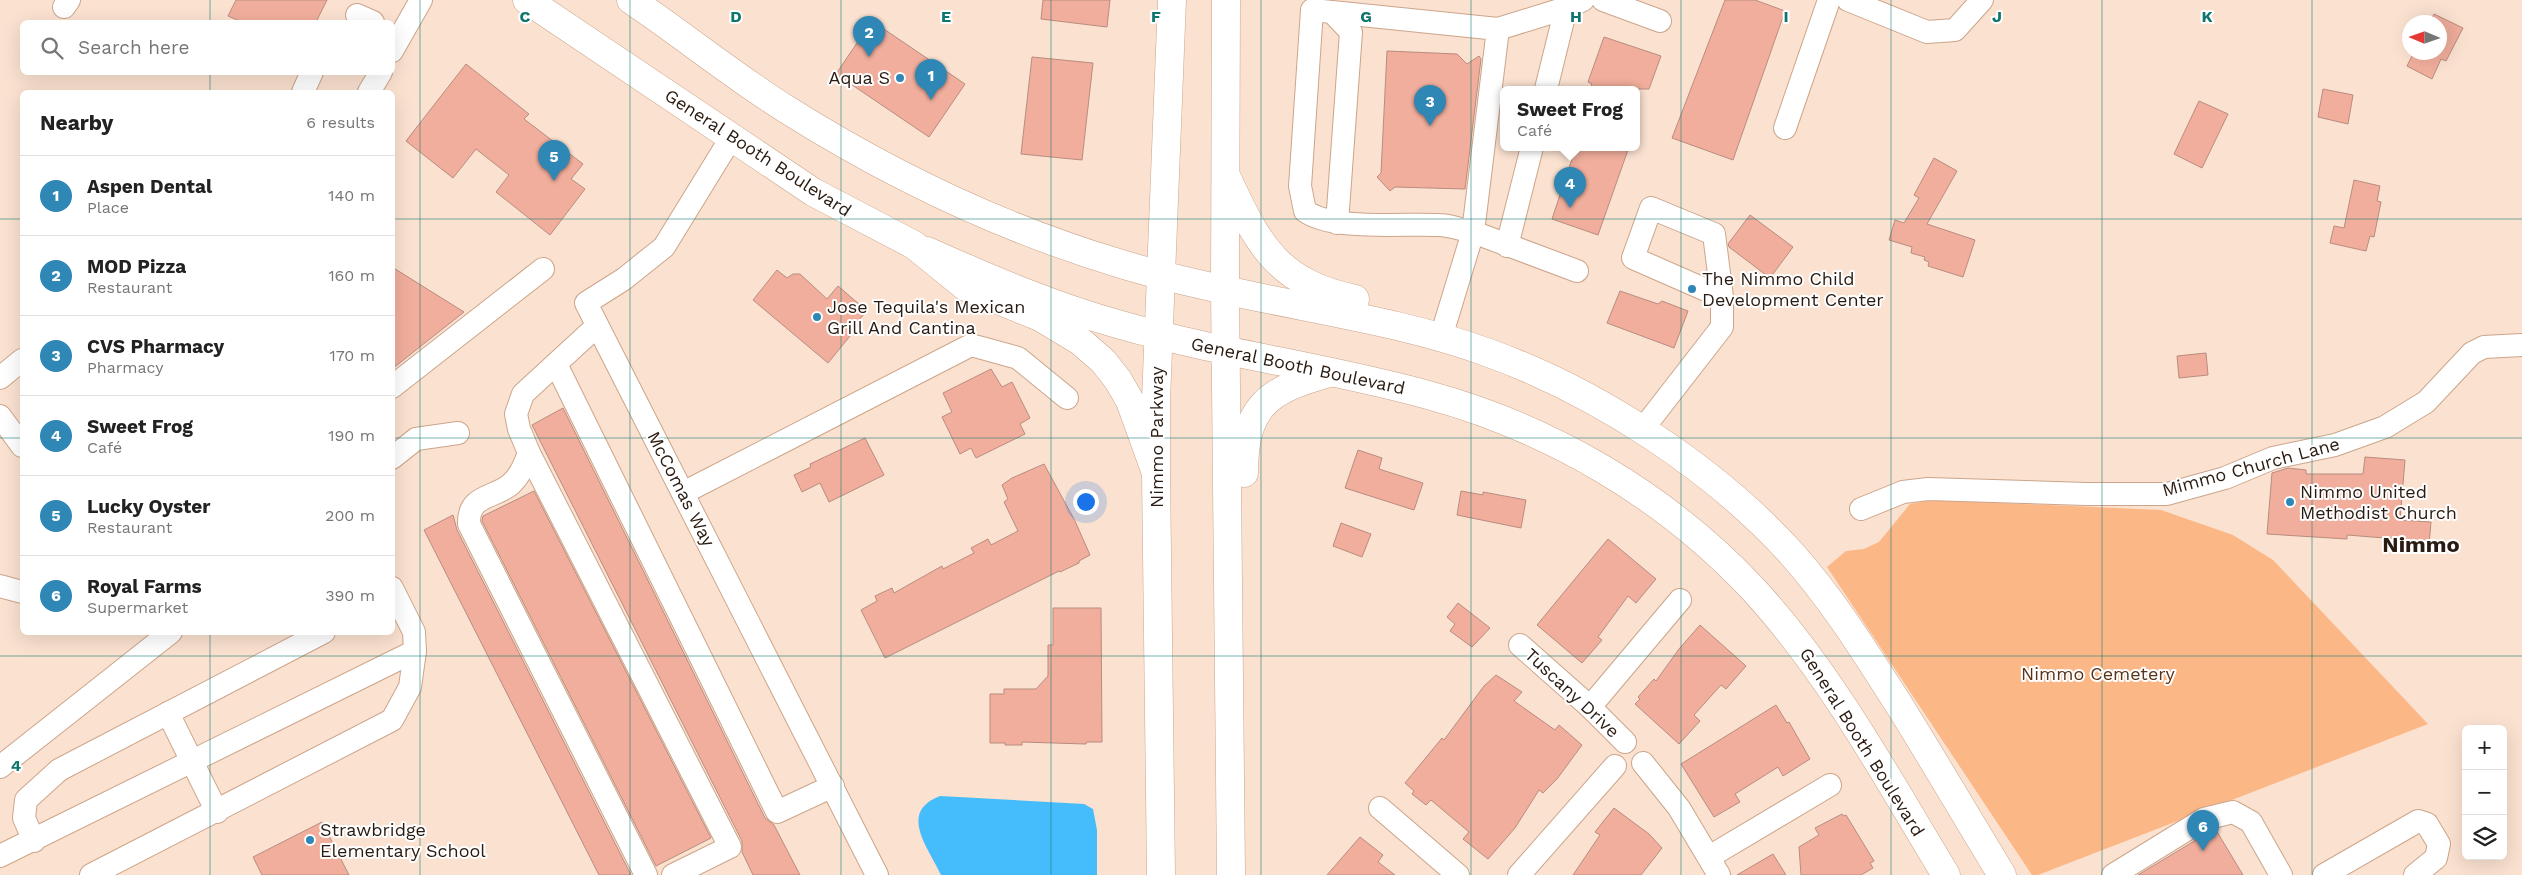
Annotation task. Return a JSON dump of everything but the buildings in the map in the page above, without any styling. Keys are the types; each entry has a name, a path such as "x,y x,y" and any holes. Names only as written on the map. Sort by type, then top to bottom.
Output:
{"main road":[{"name":"General Booth Boulevard","path":"527,0 813,192 914,245 1060,305 1122,326 1226,352 1432,396 1482,412 1544,438 1591,462 1643,494 1682,525 1750,586 1804,649 1840,701 1946,875"},
{"path":"631,0 786,108 889,168 954,200 1101,258 1161,275 1360,317 1443,329 1502,342 1538,374 1609,410 1642,430 1676,452 1714,482 1758,520 1791,554 1865,653 2002,875"},
{"name":"Nimmo Parkway","path":"1161,875 1156,474 1161,275 1172,0"},
{"path":"1226,0 1225,290 1231,875"},
{"path":"1225,174 1243,211 1264,246 1289,272 1306,284 1326,292 1443,329"},
{"path":"914,245 966,287 1055,324 1080,340 1103,361 1118,380 1130,401 1156,474"},
{"path":"1231,731 1246,636 1244,455 1247,435 1252,418 1278,391 1298,382 1329,373"}],"street":[{"path":"395,40 421,0"},
{"path":"1603,0 1660,21"},
{"path":"1785,128 1829,0"},
{"path":"1855,1 1927,32 1955,30 1982,0"},
{"path":"1574,4 1498,29 1332,6 1312,10 1300,186 1305,211 1316,219 1337,223 1441,225 1473,232 1576,271"},
{"path":"1547,86 1574,4"},
{"path":"1332,6 1351,32 1337,223"},
{"path":"1443,329 1473,232 1498,29"},
{"path":"304,90 311,75"},
{"path":"371,90 379,75"},
{"name":"McComas Way","path":"731,138 664,247 624,279 586,303 877,875"},
{"path":"1507,246 1531,151"},
{"path":"395,385 543,269"},
{"path":"1642,430 1722,327 1722,297"},
{"path":"598,326 523,394 516,414 519,429 529,454 730,847 673,875"},
{"path":"683,493 971,345 1018,358 1067,398"},
{"name":"Mimmo Church Lane","path":"1861,510 1902,492 1928,489 2086,494 2167,494 2224,478 2274,458 2335,446 2385,426 2426,402 2472,353 2484,347 2522,346"},
{"path":"0,378 20,362"},
{"path":"556,364 777,812 833,786"},
{"path":"0,416 20,443"},
{"path":"395,456 416,440 458,433"},
{"path":"529,454 522,471 510,485 478,501 471,508 469,524 646,875"},
{"path":"0,586 20,591"},
{"path":"91,875 217,812 392,720 410,687 415,651 414,632 395,596"},
{"path":"1590,707 1680,600"},
{"path":"0,767 167,635"},
{"path":"34,841 24,818 26,800 59,770 318,635"},
{"name":"Tuscany Drive","path":"1520,645 1590,707 1624,742"},
{"path":"0,856 34,841 415,651"},
{"path":"168,713 217,812"},
{"path":"1643,763 1632,773 1622,772 1615,766 1613,752 1616,747 1624,742 1639,745 1643,754 1643,763 1679,808 1714,866 1830,784"},
{"path":"1518,875 1615,766"},
{"path":"1380,808 1458,875"},
{"path":"2113,875 2204,819 2234,812 2251,822 2281,875"},
{"path":"2324,875 2418,820 2427,824 2439,844 2436,858 2415,875"}],"green space":[{"name":"Nimmo Cemetery","path":"1933,500 2161,510 2233,535 2273,560 2428,724 2038,875 2032,875 1827,567 1846,551 1864,549 1879,542 1910,504"}],"water":[{"path":"940,796 1084,804 1093,809 1097,830 1097,875 941,875 924,842 918,821 921,811 927,803"}],"place":[{"name":"MOD Pizza","path":"869,57"},
{"name":"Aqua S","path":"900,78"},
{"name":"Aspen Dental","path":"931,100"},
{"name":"CVS Pharmacy","path":"1430,126"},
{"name":"Lucky Oyster","path":"554,181"},
{"name":"Sweet Frog","path":"1570,208"},
{"name":"The Nimmo Child Development Center","path":"1692,289"},
{"name":"Jose Tequila's Mexican Grill And Cantina","path":"817,317"},
{"name":"Nimmo United Methodist Church","path":"2290,502"},
{"name":"Strawbridge Elementary School","path":"310,840"},
{"name":"Royal Farms","path":"2203,851"}],"district":[{"name":"Nimmo","path":"2421,544"}]}
